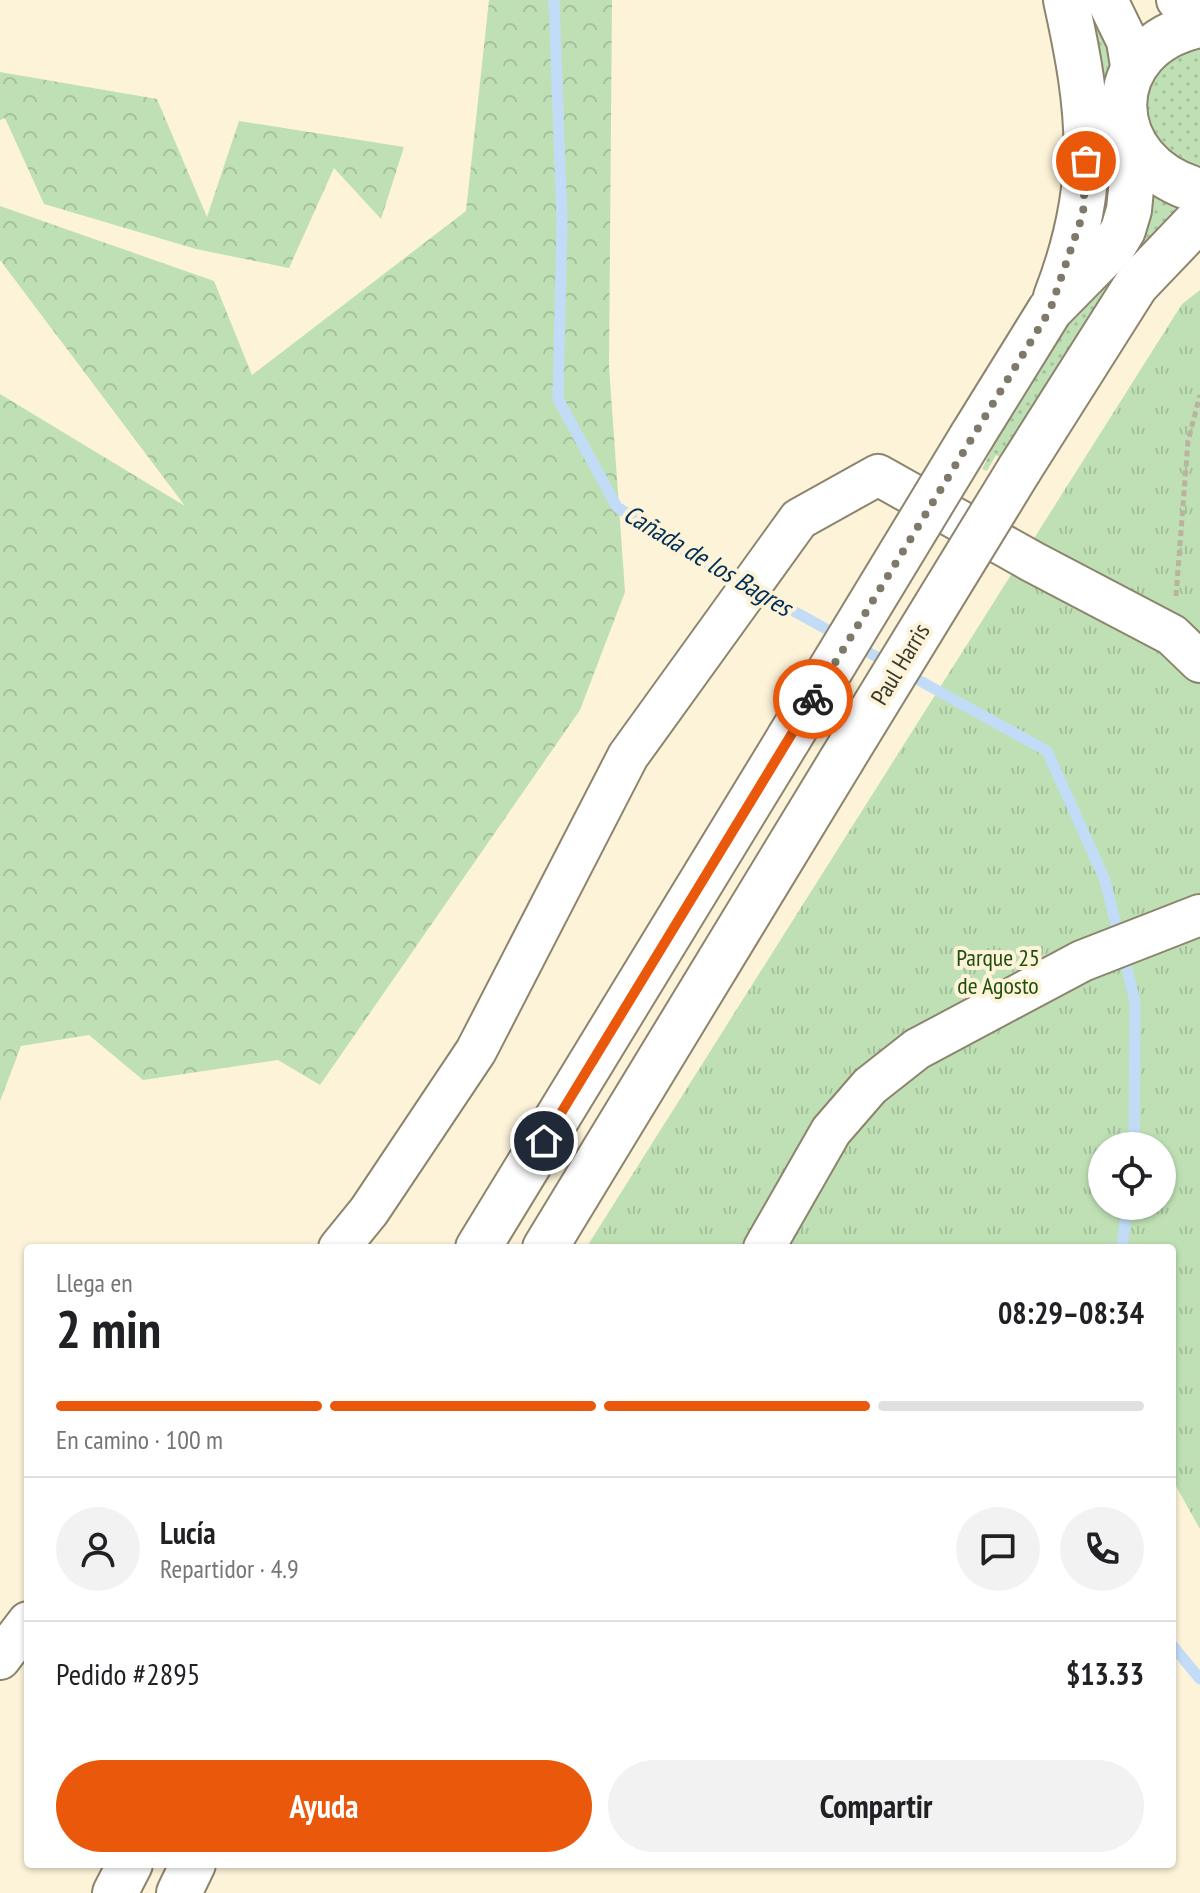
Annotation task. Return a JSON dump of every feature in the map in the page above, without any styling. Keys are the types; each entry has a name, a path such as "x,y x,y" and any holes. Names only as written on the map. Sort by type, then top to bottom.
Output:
{"main road":[{"path":"480,1244 1050,310 1083,214 1088,135 1082,73 1066,0"},
{"path":"1200,25 1176,30 1150,47 1132,72 1125,97 1126,123 1135,148 1163,177 1200,191"},
{"path":"1050,310 1114,245 1123,230 1129,210 1135,148"},
{"name":"Paul Harris","path":"547,1244 1019,470 1136,285 1200,218"},
{"path":"115,1893 128,1868"},
{"path":"179,1893 191,1868"}],"street":[{"path":"1107,0 1127,41 1132,72"},
{"path":"1177,0 1200,18"},
{"path":"342,1244 369,1211 476,1051 628,756 799,519 878,475 1186,648"},
{"path":"766,1244 831,1131 870,1086 917,1049 1082,961 1185,921"},
{"path":"0,1659 24,1627"}],"path":[{"path":"1186,648 1188,441 1200,395"}],"green space":[{"path":"489,0 612,0 609,366 625,592 580,710 320,1085 278,1060 143,1080 89,1035 21,1046 0,1101 0,394 185,506 0,260 0,206 214,281 252,375 466,211"},
{"path":"1087,0 1113,44 1113,194 1102,224 1094,225"},
{"path":"1200,46 1200,169 1184,163 1159,142 1150,128 1145,98 1150,82 1164,63"},
{"path":"0,72 157,99 207,217 239,121 404,147 381,219 334,168 289,268 196,249 44,204 5,118 0,120"},
{"path":"1156,190 1193,203 1114,284 1001,458 996,455 987,471 982,469 993,447 987,443 1062,324 1150,217"},
{"name":"Parque 25 de Agosto","path":"1200,290 1200,1529 1176,1486 1176,1244 589,1244 1182,304"}],"waterway":[{"name":"Cañada de los Bagres","path":"554,0 562,221 558,399 617,507 702,561 839,636"},
{"name":"Cañada de los Bagres","path":"855,645 888,663"},
{"name":"Cañada de los Bagres","path":"904,672 1047,751 1105,880 1135,1001 1134,1132"},
{"path":"1122,1244 1125,1220"},
{"path":"1176,1650 1200,1679"}],"way so far":[{"path":"813,699 1050,310 1083,214 1086,161"}],"route":[{"path":"544,1141 813,699"}]}
